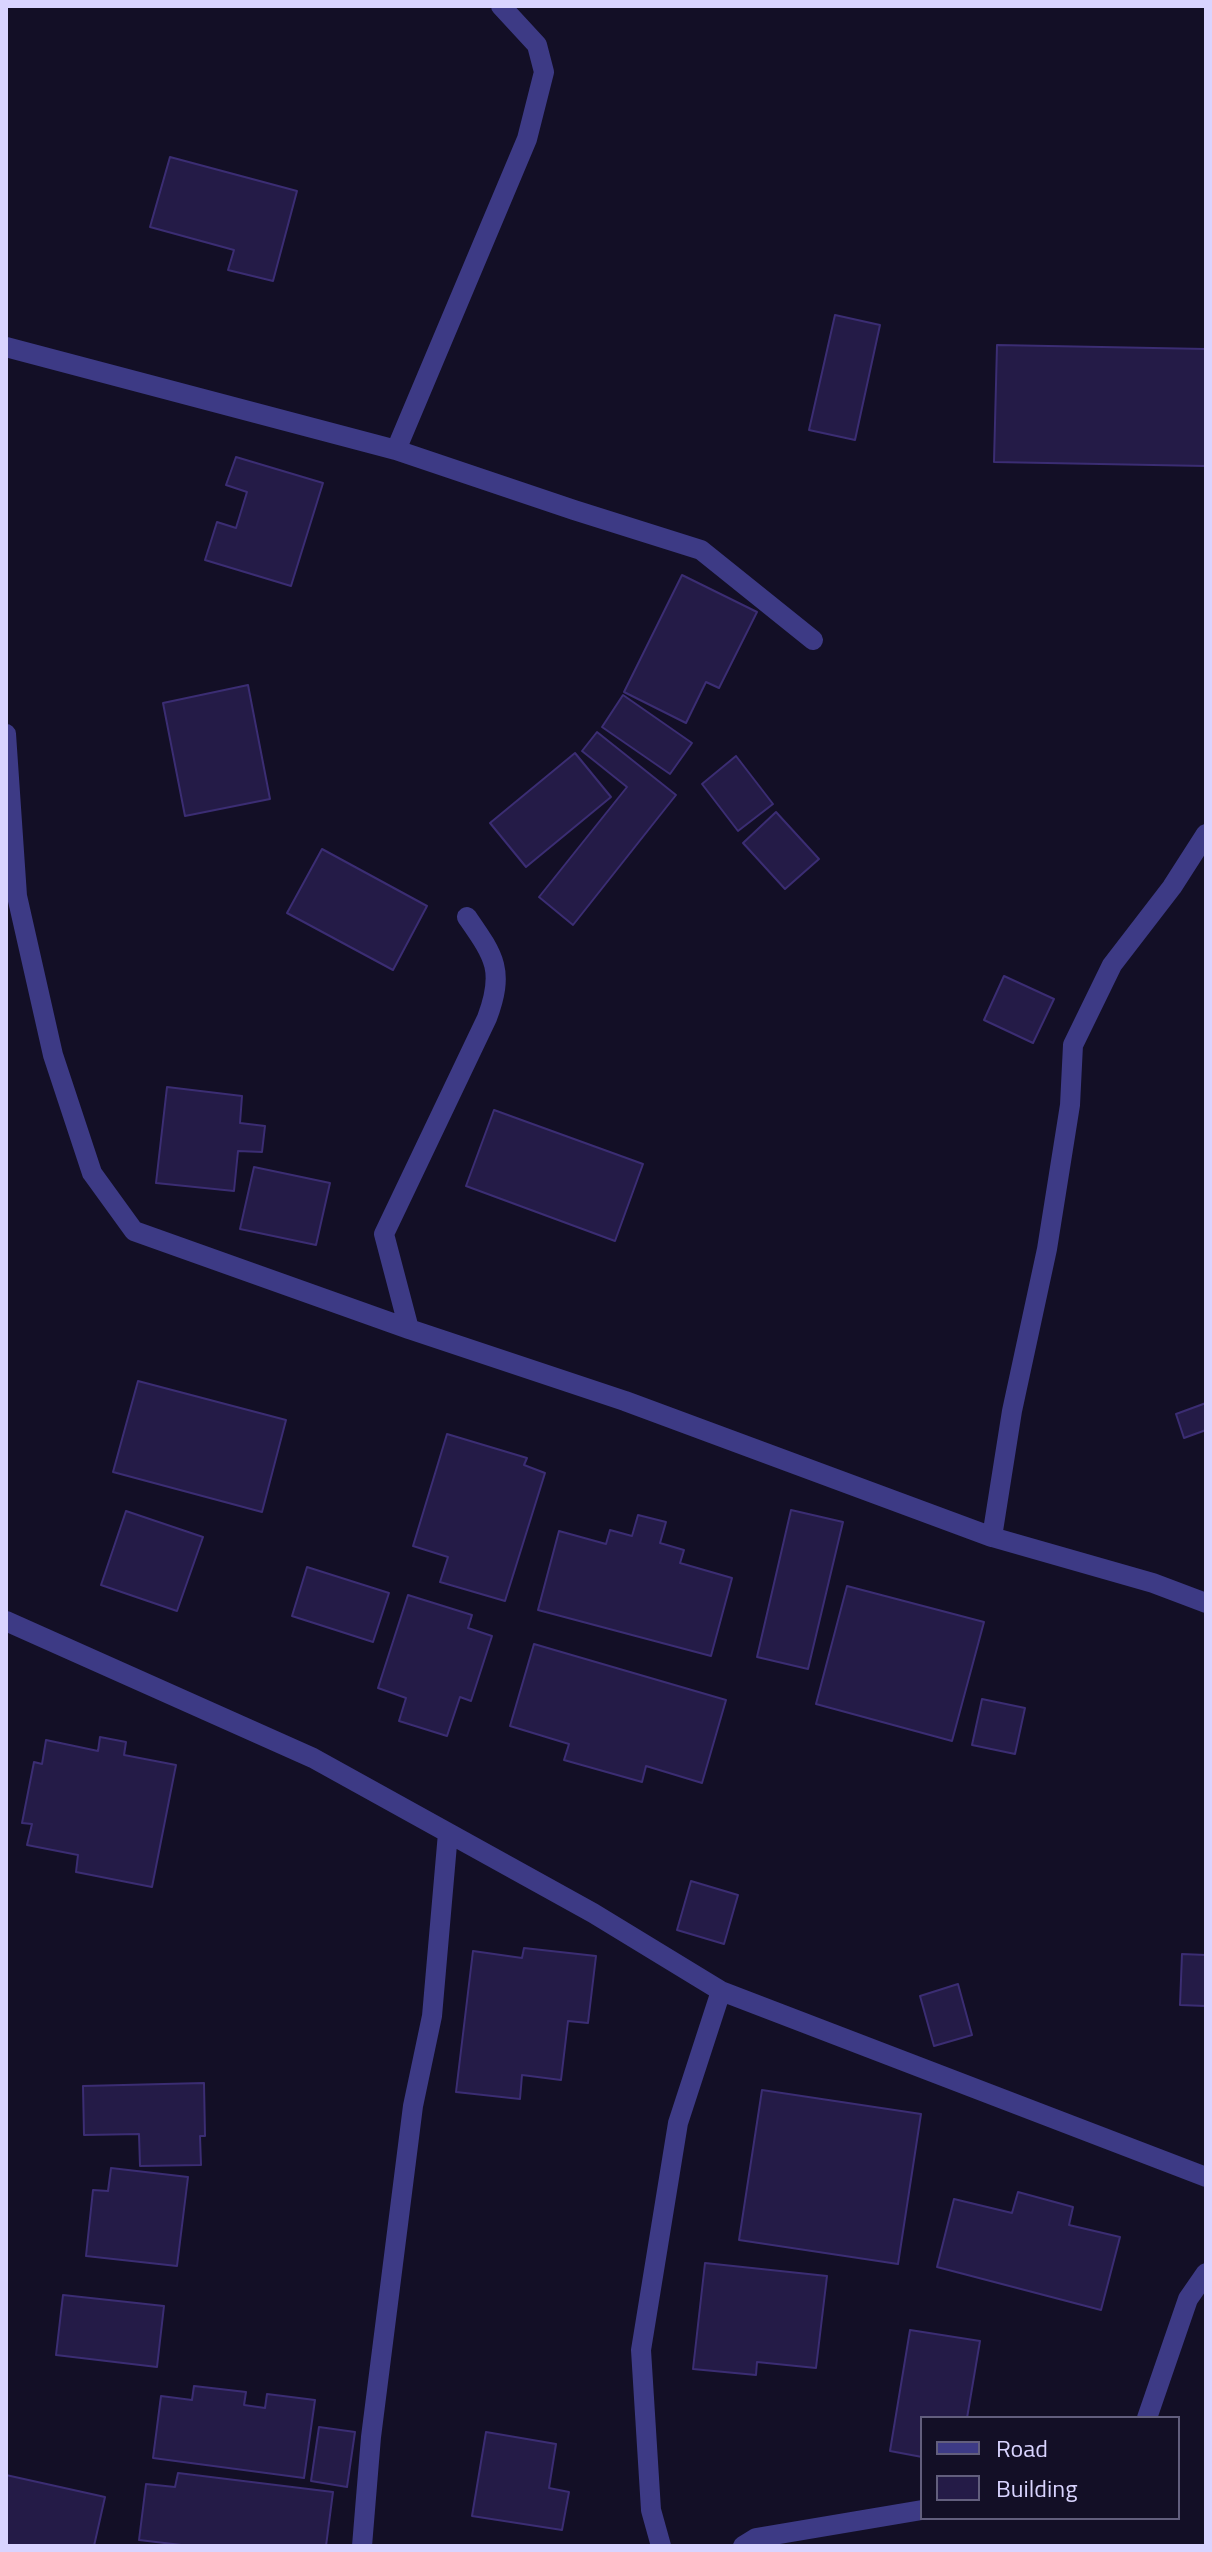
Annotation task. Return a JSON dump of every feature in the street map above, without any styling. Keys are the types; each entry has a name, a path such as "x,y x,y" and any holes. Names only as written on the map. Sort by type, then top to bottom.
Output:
{"street":[{"path":"396,450 527,139 544,72 537,45 501,6"},
{"path":"6,347 396,450 701,550 813,640"},
{"path":"6,734 11,895 53,1055 92,1173 134,1231 409,1329 625,1401 992,1537 1153,1583 1206,1603"},
{"path":"992,1537 1012,1411 1049,1235 1070,1105 1073,1045 1112,965 1172,887 1206,834"},
{"path":"409,1329 384,1234 497,992 492,954 467,917"},
{"path":"6,1621 313,1758 593,1913 721,1991 1206,2177"},
{"path":"362,2546 371,2437 413,2106 432,2016 448,1833"},
{"path":"661,2546 651,2510 641,2350 678,2123 721,1991"},
{"path":"1148,2416 1188,2299 1206,2273"},
{"path":"743,2546 756,2538 920,2510"}],"building":[{"path":"170,157 297,191 273,281 228,270 234,250 150,227"},
{"path":"835,315 880,325 855,440 809,430"},
{"path":"997,345 1206,349 1206,466 994,462"},
{"path":"236,457 323,483 291,586 205,560 217,522 236,528 247,492 226,485"},
{"path":"682,575 757,612 719,688 706,682 686,723 624,692"},
{"path":"248,685 270,799 185,816 163,703"},
{"path":"623,695 692,743 670,774 602,727"},
{"path":"597,732 676,795 573,925 539,897 627,787 582,751"},
{"path":"575,753 611,797 526,867 490,823"},
{"path":"736,756 773,804 738,831 702,784"},
{"path":"776,812 819,859 785,889 743,843"},
{"path":"322,849 427,906 393,970 287,913"},
{"path":"1004,976 1054,999 1033,1043 984,1020"},
{"path":"167,1087 242,1096 240,1123 265,1126 262,1152 238,1151 234,1191 156,1183"},
{"path":"494,1110 643,1164 615,1241 466,1186"},
{"path":"254,1167 330,1183 316,1245 240,1229"},
{"path":"138,1381 286,1420 262,1512 113,1472"},
{"path":"1206,1403 1206,1430 1184,1438 1176,1414"},
{"path":"447,1434 527,1458 524,1465 545,1473 505,1601 440,1582 448,1557 413,1546"},
{"path":"791,1510 843,1522 808,1669 757,1657"},
{"path":"126,1511 203,1537 177,1611 101,1585"},
{"path":"638,1515 666,1522 660,1543 684,1550 680,1563 732,1578 711,1656 538,1610 559,1531 606,1544 610,1530 632,1536"},
{"path":"307,1567 389,1593 373,1642 292,1616"},
{"path":"847,1586 984,1622 952,1741 816,1704"},
{"path":"408,1595 472,1615 468,1628 492,1636 471,1701 460,1697 447,1736 399,1721 406,1698 378,1688"},
{"path":"534,1644 726,1700 702,1783 646,1766 642,1782 564,1760 569,1744 510,1726"},
{"path":"982,1699 1025,1708 1015,1754 972,1745"},
{"path":"100,1737 126,1742 124,1755 176,1765 152,1887 76,1872 78,1855 27,1845 32,1824 22,1823 34,1762 42,1764 46,1740 98,1751"},
{"path":"691,1881 738,1895 724,1944 677,1930"},
{"path":"524,1948 596,1956 588,2023 568,2021 561,2080 522,2075 520,2099 456,2092 473,1951 522,1958"},
{"path":"1182,1954 1206,1955 1206,2006 1180,2005"},
{"path":"958,1984 972,2035 934,2046 920,1996"},
{"path":"204,2083 205,2136 200,2136 201,2165 140,2166 139,2134 84,2135 83,2086"},
{"path":"762,2090 921,2114 898,2264 739,2240"},
{"path":"111,2168 188,2177 177,2266 86,2256 93,2190 108,2191"},
{"path":"1018,2192 1073,2207 1069,2225 1120,2237 1101,2310 937,2267 954,2199 1012,2213"},
{"path":"705,2263 827,2276 816,2368 757,2362 756,2375 693,2369"},
{"path":"63,2295 164,2306 157,2367 56,2355"},
{"path":"910,2330 980,2341 967,2416 920,2416 920,2457 890,2451"},
{"path":"194,2386 246,2392 244,2405 265,2408 267,2394 315,2400 304,2478 153,2458 161,2396 192,2400"},
{"path":"319,2427 355,2432 347,2487 311,2481"},
{"path":"486,2432 556,2444 549,2488 569,2492 562,2530 472,2516"},
{"path":"178,2473 333,2492 326,2546 190,2546 139,2540 146,2484 175,2487"},
{"path":"6,2475 105,2497 94,2546 6,2546"}]}
